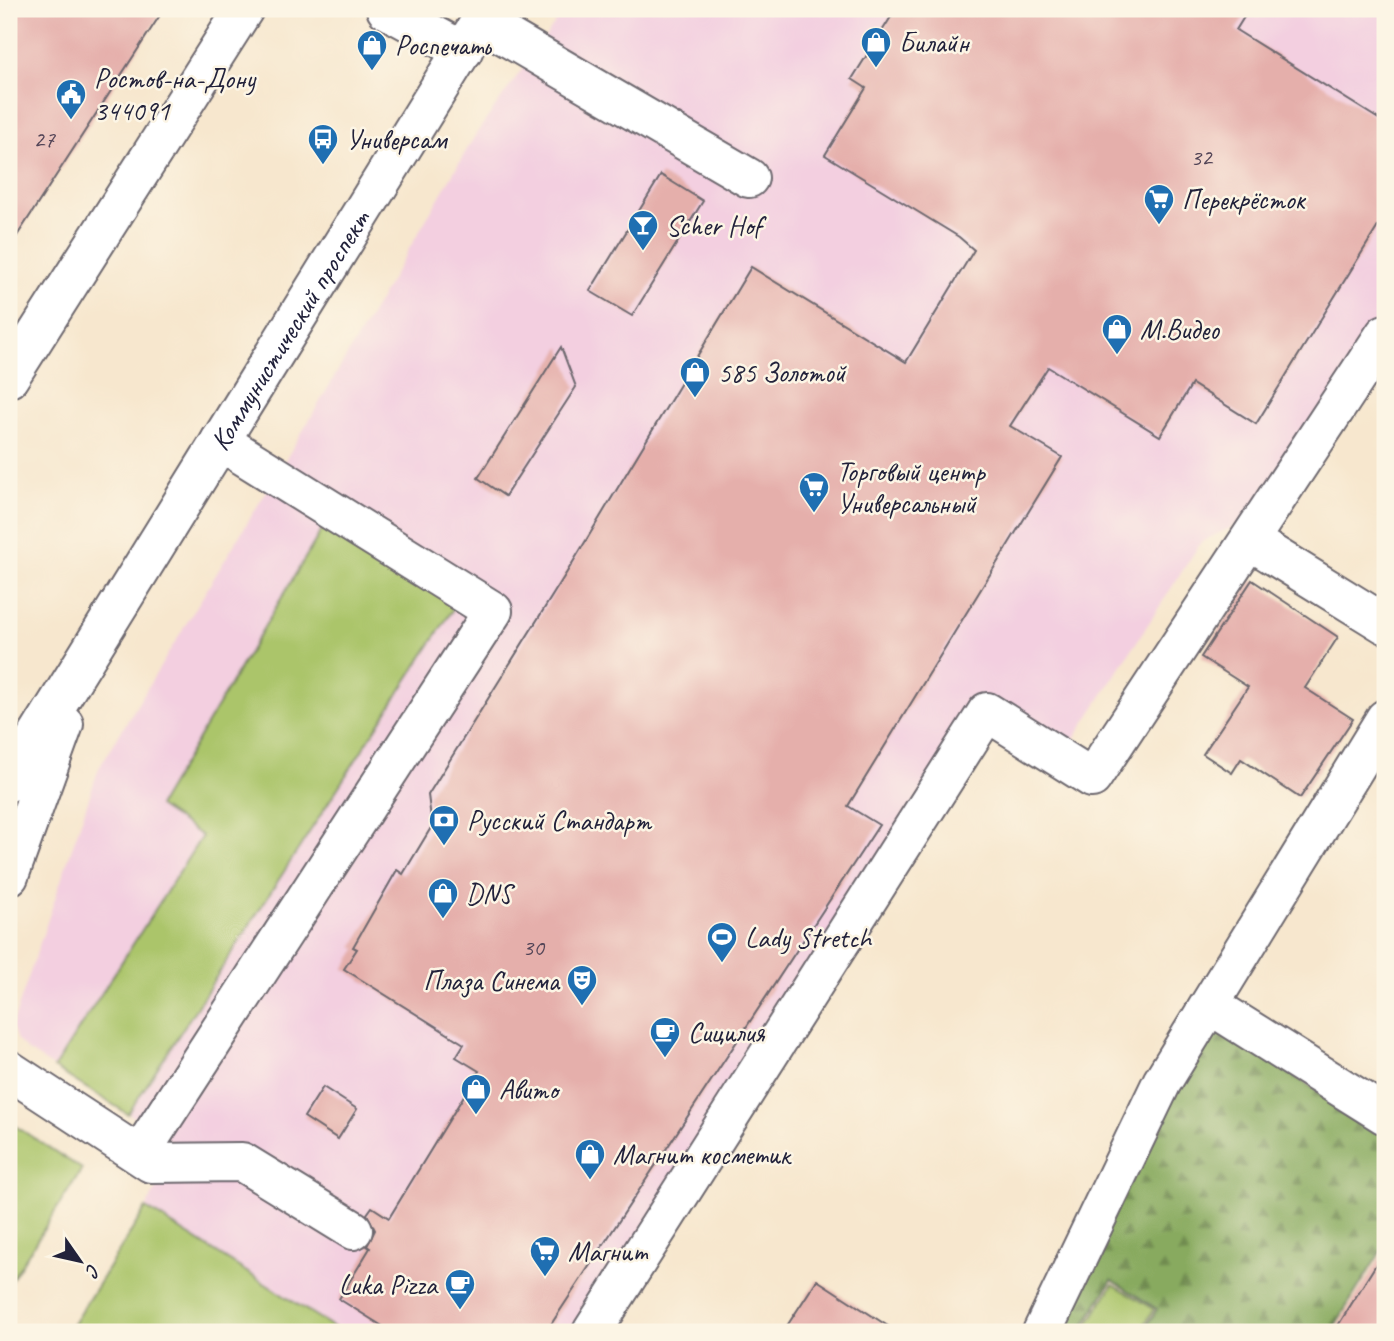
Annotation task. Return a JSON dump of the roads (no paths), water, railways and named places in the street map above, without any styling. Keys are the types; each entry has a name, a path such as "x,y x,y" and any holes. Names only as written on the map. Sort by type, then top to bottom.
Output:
{"main road":[{"path":"9,378 244,9"},
{"path":"386,9 477,27 749,178"},
{"name":"Коммунистический проспект","path":"9,782 477,27"},
{"path":"592,1332 987,712 1092,778 1385,334"},
{"path":"139,1155 494,611 220,441"},
{"path":"1249,540 1385,624"},
{"name":"Коммунистический проспект","path":"9,876 92,650"},
{"path":"1042,1332 1162,1082 1385,719"},
{"path":"1210,1005 1385,1115"},
{"path":"9,1070 152,1163 242,1162 353,1230"}],"place":[{"name":"Билайн","path":"876,69"},
{"name":"Роспечать","path":"372,72"},
{"name":"Ростов-на-Дону 344091","path":"71,121"},
{"name":"Универсам","path":"323,166"},
{"name":"Перекрёсток","path":"1159,226"},
{"name":"Scher Hof","path":"643,252"},
{"name":"М.Видео","path":"1117,356"},
{"name":"585 Золотой","path":"695,399"},
{"name":"Торговый центр Универсальный","path":"814,514"},
{"name":"Русский Стандарт","path":"444,847"},
{"name":"DNS","path":"443,920"},
{"name":"Lady Stretch","path":"722,964"},
{"name":"Плаза Синема","path":"582,1007"},
{"name":"Сицилия","path":"665,1059"},
{"name":"Авито","path":"476,1116"},
{"name":"Магнит косметик","path":"590,1181"},
{"name":"Магнит","path":"545,1278"},
{"name":"Luka Pizza","path":"460,1311"}]}
